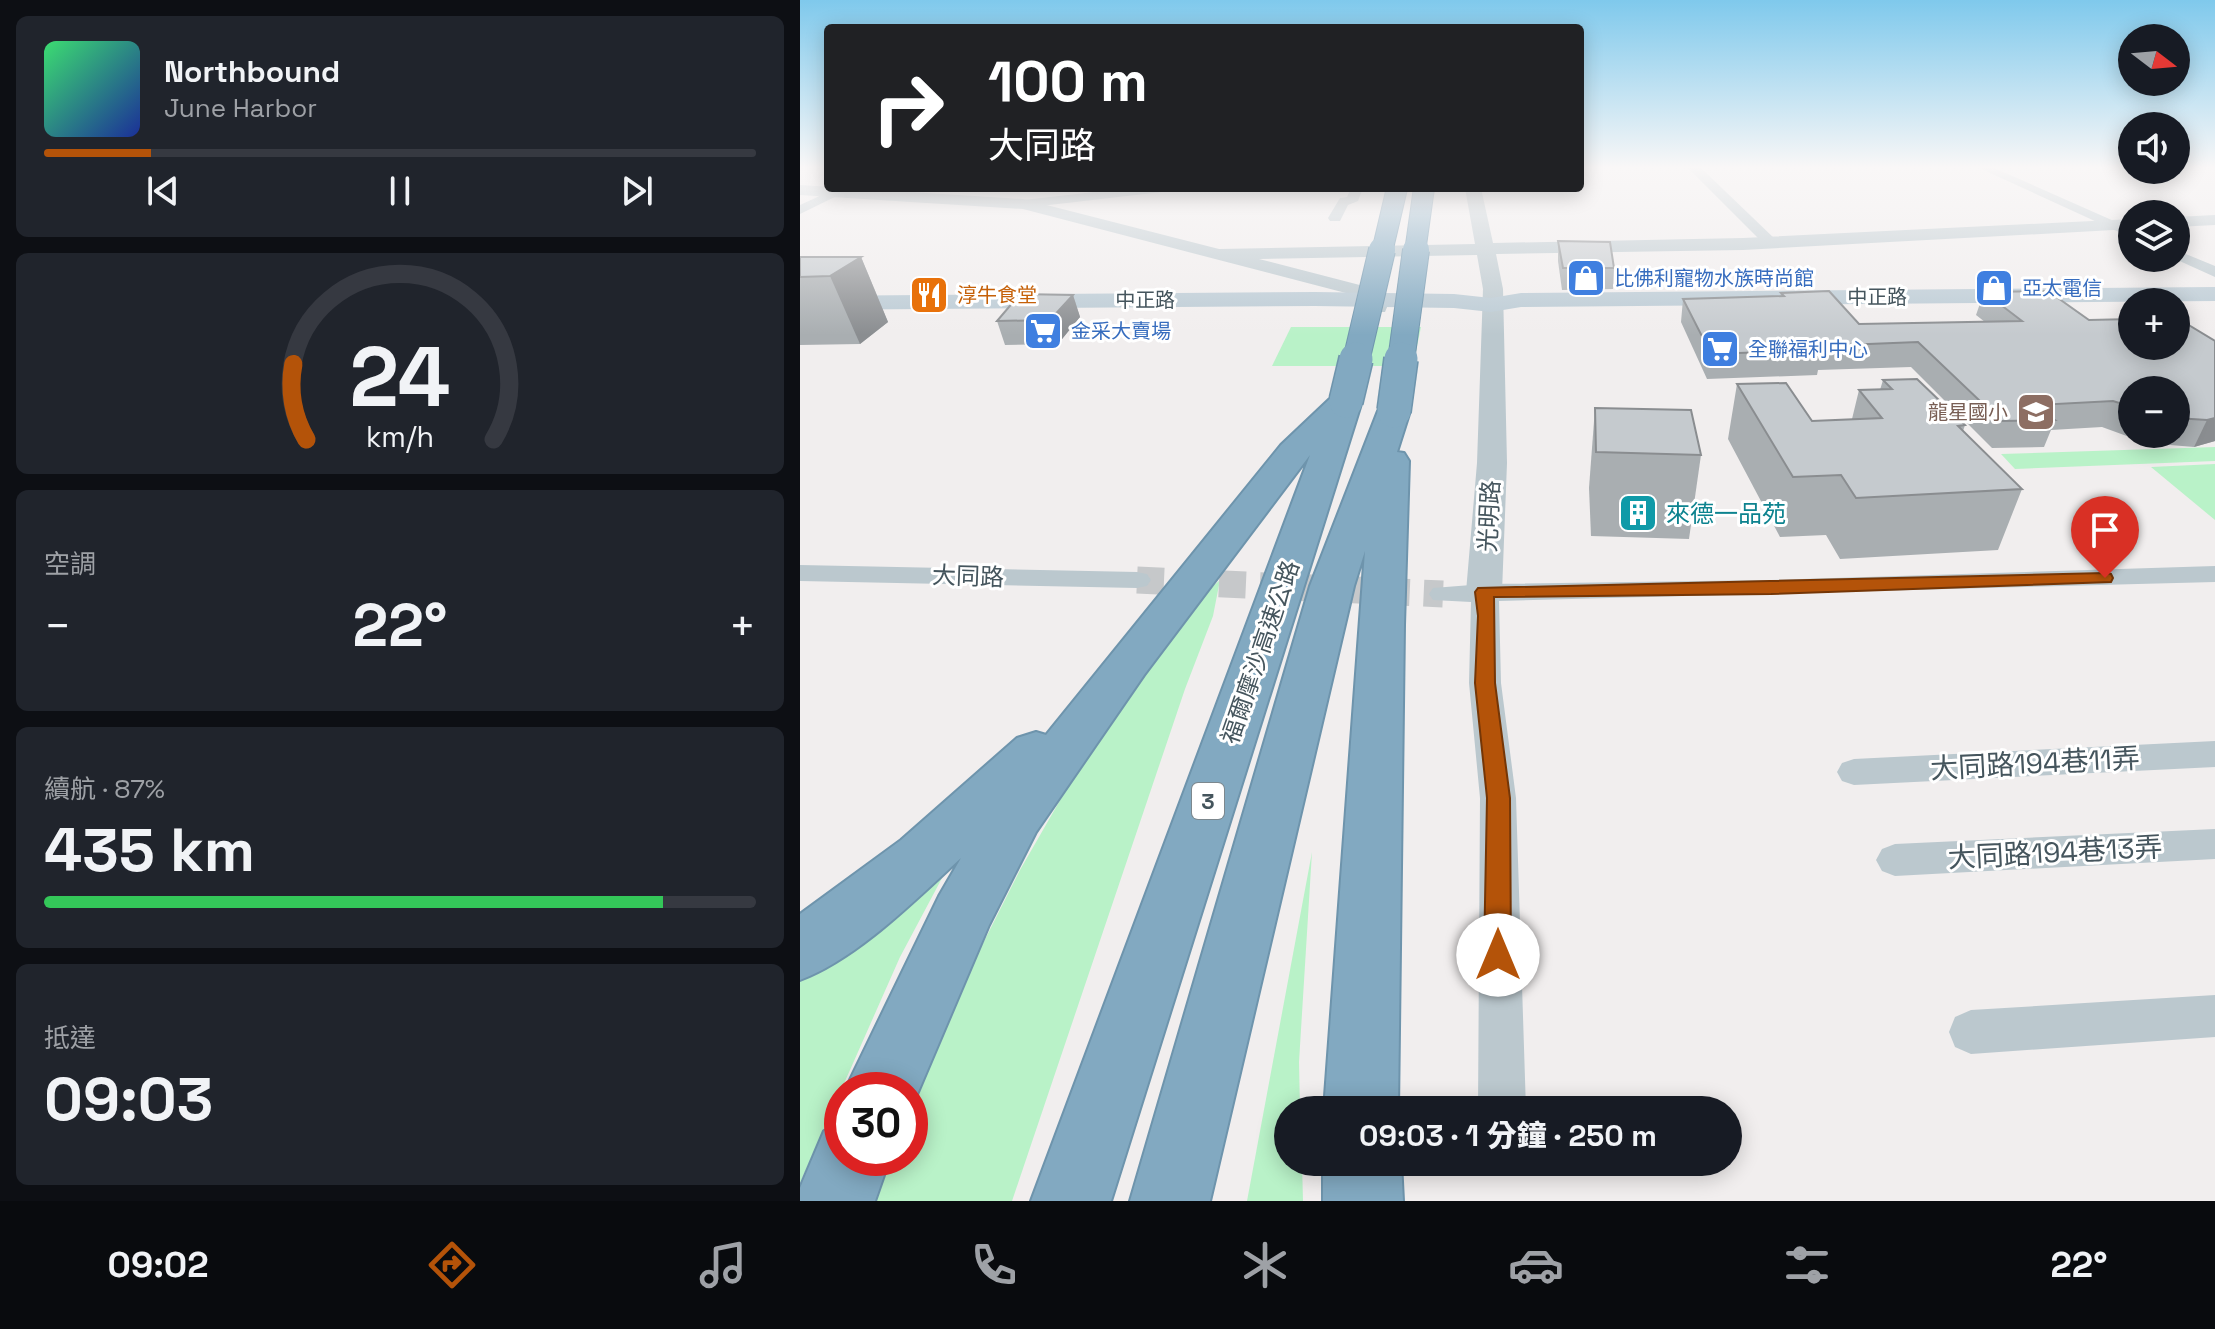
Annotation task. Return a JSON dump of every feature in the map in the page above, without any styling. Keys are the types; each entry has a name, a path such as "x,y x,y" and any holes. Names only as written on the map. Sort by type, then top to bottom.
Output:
{"highway":[{"name":"福爾摩沙高速公路","path":"1071,1201 1370,406 1393,223"},
{"name":"福爾摩沙高速公路","path":"1170,1201 1332,586 1370,406 1415,223"},
{"path":"890,1072 961,916 1015,817 1127,664 1293,452 1370,406 1381,625 1362,1096"},
{"path":"800,950 858,912 974,814 1127,664"},
{"path":"835,1201 844,1176"},
{"path":"1362,1176 1363,1201"}],"main road":[{"name":"中正路","path":"800,303 1311,295 1378,304 1519,308 2215,294"},
{"name":"中正路","path":"800,311 1311,295"},
{"path":"2190,302 2215,301"},
{"name":"中正路","path":"1686,303 2118,303"}],"street":[{"path":"1099,223 1222,254 1311,295"},
{"name":"光明路","path":"1481,223 1493,289 1492,463 1484,592 1487,616 1485,683 1498,798 1502,1096"},
{"path":"1751,223 1771,243"},
{"path":"2107,223 2118,228"},
{"path":"1222,254 1771,243 2118,225"},
{"path":"2190,260 2215,272"},
{"name":"大同路","path":"800,573 1137,580"},
{"path":"1443,594 1755,589 2215,574"},
{"name":"大同路194巷11弄","path":"1854,772 2215,754"},
{"name":"大同路194巷13弄","path":"1895,860 2215,844"},
{"path":"1971,1032 2215,1016"}],"green space":[{"path":"1291,327 1421,327 1413,366 1272,366"},
{"path":"2215,447 2215,461 2015,469 2001,454 2190,448"},
{"path":"2215,464 2215,520 2151,467"},
{"path":"1220,580 1213,616 1185,689 1012,1201 876,1201 885,1176 928,1176 927,1072 968,973 1020,870 1105,722 1201,597"},
{"path":"958,848 900,957 849,1072 824,1072 824,1129 800,1183 800,972"},
{"path":"1312,852 1299,1062 1300,1096 1274,1096 1274,1176 1302,1176 1303,1201 1247,1201"}],"building":[{"path":"1558,241 1610,242 1614,268 1563,268"},
{"path":"800,257 861,257 830,276 800,277"},
{"path":"1829,291 1859,324 2022,321 1984,292 2048,291 2089,320 2118,319 2118,360 2190,360 2190,326 2215,341 2215,418 2190,419 2190,376 2118,376 2118,403 2036,405 2055,420 2001,421 1918,342 1820,346 1823,350 1711,354 1683,299 1784,296 1781,293"},
{"path":"1020,294 1073,295 1050,320 997,321"},
{"path":"1917,379 1965,425 1958,426 2022,489 1856,498 1841,475 1793,477 1737,384 1786,383 1812,421 1882,418 1859,390 1892,389 1883,380"},
{"path":"1595,408 1691,410 1701,455 1596,452"}],"tunnel":[{"path":"1137,580 1443,594"}],"place":[{"name":"比佛利寵物水族時尚館","path":"1586,278"},
{"name":"亞太電信","path":"1994,288"},
{"name":"淳牛食堂","path":"929,295"},
{"name":"金采大賣場","path":"1043,331"},
{"name":"全聯福利中心","path":"1720,349"},
{"name":"龍星國小","path":"2036,412"},
{"name":"來德一品苑","path":"1638,513"}],"route":[{"path":"1498,955 1498,798 1485,683 1487,616 1484,592 1771,588 2105,578"}]}
